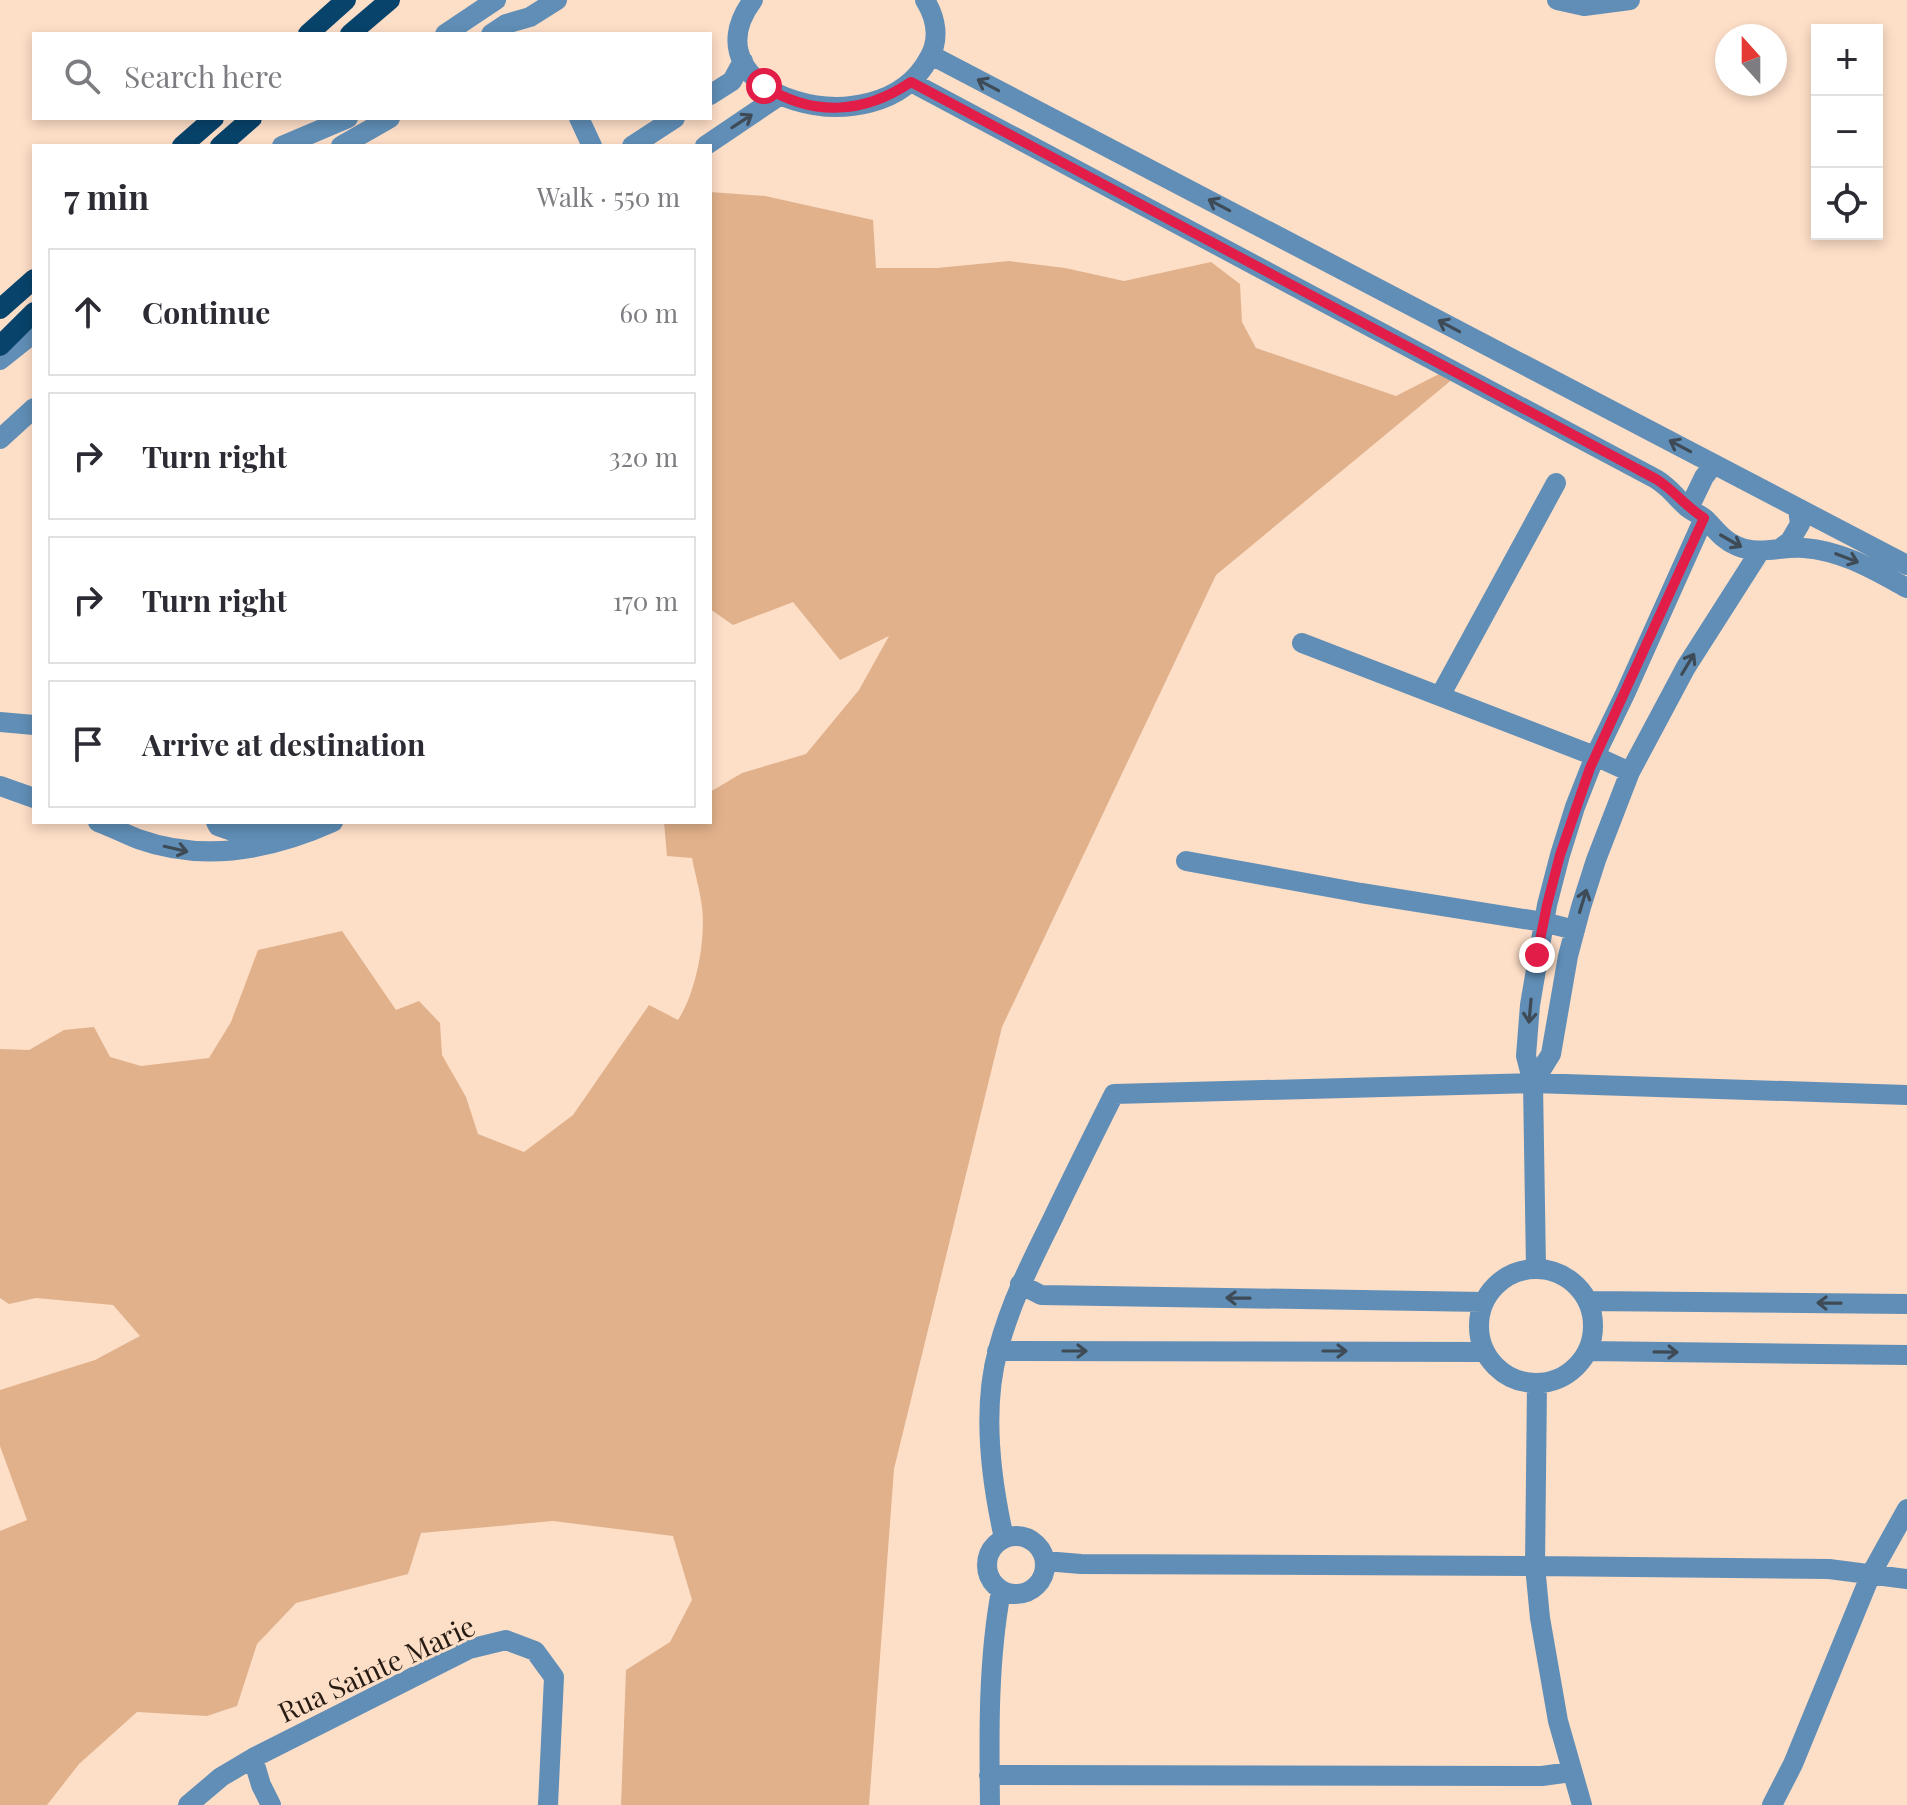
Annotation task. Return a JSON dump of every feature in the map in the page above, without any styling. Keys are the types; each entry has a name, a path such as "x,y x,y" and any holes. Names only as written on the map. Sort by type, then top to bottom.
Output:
{"main road":[{"path":"310,32 346,0"},
{"path":"352,32 390,0"},
{"path":"184,144 212,120"},
{"path":"222,144 250,120"},
{"path":"0,309 32,281"},
{"path":"0,346 32,314"}],"street":[{"path":"448,32 496,0"},
{"path":"494,32 506,24 530,17 557,0"},
{"path":"728,0 748,8 738,31 738,46 751,74 779,96 797,103 838,108 858,106 896,92 923,69 936,40 936,25 925,0"},
{"path":"1557,0 1584,6 1630,0"},
{"path":"931,55 1907,565"},
{"path":"712,94 732,81 743,61"},
{"path":"911,82 1656,479 1670,488 1728,542 1760,551 1782,547 1818,549 1838,554 1907,588"},
{"path":"708,144 779,96"},
{"path":"279,144 315,120"},
{"path":"287,144 343,120"},
{"path":"344,144 386,120"},
{"path":"580,120 591,144"},
{"path":"635,144 672,120"},
{"path":"0,360 32,335"},
{"path":"0,439 32,410"},
{"path":"1536,1269 1533,1083 1526,1056 1530,1005 1543,922 1560,855 1595,756 1625,694 1696,513 1704,477 1714,464"},
{"path":"1440,696 1556,483"},
{"path":"1782,547 1790,541 1800,524 1798,509"},
{"path":"1533,1083 1551,1054 1558,1005 1575,930 1596,860 1630,772 1686,667 1760,551"},
{"path":"1302,643 1630,772"},
{"path":"0,722 32,725"},
{"path":"7,788 32,796"},
{"path":"109,824 139,840 191,852 249,849 286,841 328,824"},
{"path":"115,824 138,824"},
{"path":"217,824 241,834 284,824"},
{"path":"1186,861 1575,930"},
{"path":"1004,1538 991,1451 997,1351 1020,1284 1114,1094 1533,1083 1906,1093"},
{"path":"1536,1269 1561,1274 1582,1290 1588,1301 1594,1326 1588,1351 1582,1362 1562,1378 1537,1384 1512,1378 1501,1371 1485,1352 1479,1327 1484,1302 1500,1281 1511,1275 1536,1269"},
{"path":"1020,1284 1041,1295 1484,1302"},
{"path":"1588,1301 1907,1304"},
{"path":"997,1351 1485,1352"},
{"path":"1588,1351 1907,1355"},
{"path":"1537,1384 1535,1566 1540,1618 1558,1721 1582,1805"},
{"path":"1772,1805 1793,1764 1871,1574 1907,1509"},
{"path":"1022,1536 1031,1539 1043,1552 1045,1561 1042,1579 1036,1587 1019,1594 1001,1591 989,1577 986,1568 987,1559 996,1543 1004,1538 1022,1536"},
{"path":"1045,1561 1081,1564 1829,1569 1907,1579"},
{"path":"990,1805 993,1644 1001,1591"},
{"name":"Rua Sainte Marie","path":"193,1804 221,1777 253,1758 469,1649 506,1640 535,1651 554,1677 548,1805"},
{"path":"253,1758 271,1805"},
{"path":"989,1775 1542,1776 1571,1772"}],"shaded area":[{"path":"712,192 765,196 873,220 876,268 937,268 1009,261 1065,268 1124,281 1211,262 1240,284 1242,322 1256,348 1396,396 1443,372 1454,378 1216,575 1002,1027 894,1469 869,1805 621,1805 626,1670 670,1642 692,1600 673,1536 553,1521 421,1533 408,1574 296,1603 257,1644 237,1706 207,1716 137,1712 79,1764 47,1805 0,1805 0,1531 27,1520 0,1446 0,1390 95,1360 140,1336 113,1305 36,1298 9,1304 0,1298 0,1049 29,1050 64,1030 94,1027 110,1057 141,1066 209,1058 231,1022 258,950 342,931 396,1010 419,1001 440,1023 442,1055 466,1097 478,1134 524,1152 573,1115 649,1005 678,1020 690,996 698,966 702,907 692,858 667,856 664,824 712,824 712,791 742,773 806,754 859,690 889,636 840,660 793,602 733,625 712,610"}],"route":[{"path":"764,86 797,103 838,108 878,100 911,82 931,91 1656,479 1704,518 1575,807 1547,905 1537,955"}]}
